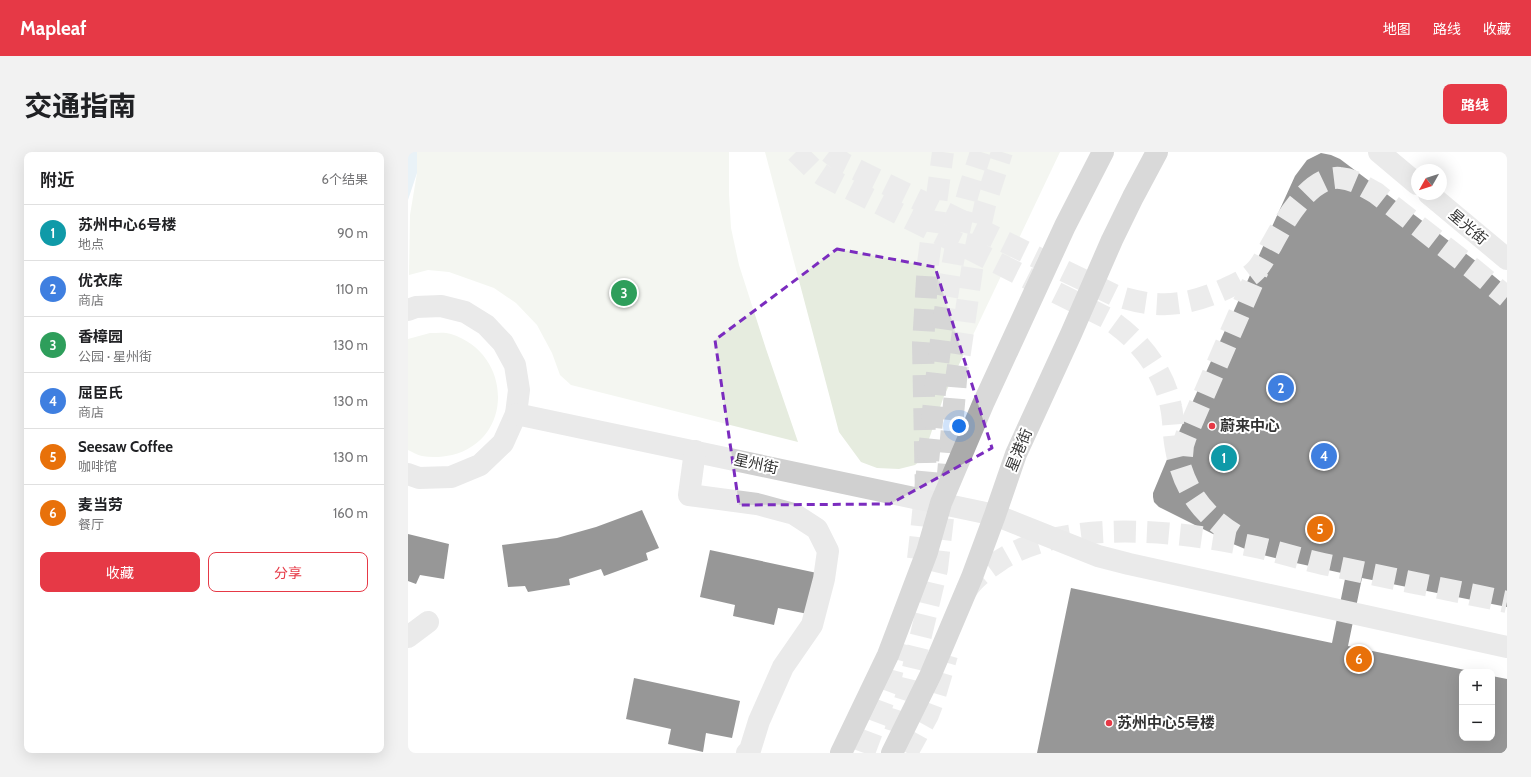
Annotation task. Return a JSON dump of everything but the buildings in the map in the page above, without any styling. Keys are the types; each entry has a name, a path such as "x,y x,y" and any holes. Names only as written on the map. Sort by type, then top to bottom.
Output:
{"main road":[{"path":"841,753 888,655 927,552 941,503 983,404 1062,232 1103,152"},
{"name":"星港街","path":"892,753 930,676 972,577 996,515 1016,454 1112,240 1157,152"}],"street":[{"path":"1379,152 1411,179"},
{"name":"星光街","path":"1436,200 1507,259"},
{"path":"408,310 416,307 441,306 465,312 486,325 504,343 515,365 519,390 516,414 503,443 480,465 451,478 419,478 408,474"},
{"name":"星州街","path":"516,414 996,515 1098,556 1122,563 1507,647"},
{"path":"695,451 689,495 757,504 794,514 817,529 828,551 824,579 812,625 783,668 759,721 750,750 747,753"},
{"path":"408,637 428,622"}],"highlighted area":[{"path":"837,249 935,267 992,448 890,504 739,505 715,340"}],"shaded area":[{"path":"417,152 729,152 731,228 739,265 798,442 571,385 560,375 552,353 537,325 516,303 494,288 449,272 428,270 409,275 410,215 417,173"},
{"path":"765,152 1060,152 944,396 922,459 915,465 899,469 877,468 861,462 839,432"},
{"path":"430,333 451,334 471,344 486,359 495,376 498,396 495,415 487,432 473,446 452,455 441,457 422,456 408,450 408,339"}],"water":[{"path":"408,152 417,152 417,173 408,200"}],"tunnel":[{"path":"796,152 812,168 824,176 1107,318 1129,335 1148,356 1156,368 1168,393 1173,418 1175,444 1180,464 1191,491 1198,503 1207,513 1230,532 1244,540"},
{"path":"829,152 843,163 1114,295 1129,300 1157,304 1170,304 1196,300 1240,282 1254,272 1259,266 1283,224 1308,192 1318,184 1329,179 1340,178 1350,180 1376,193 1507,297"},
{"path":"926,496 923,344 928,263 943,152"},
{"path":"918,559 936,379 948,290 966,201 981,152"},
{"path":"947,486 956,380 974,256 985,205 1002,152"},
{"path":"1182,456 1186,436 1258,270"},
{"path":"895,732 906,697 937,569 943,518"},
{"path":"966,591 976,578 990,567 1026,547 1057,538 1090,533 1125,532 1160,533 1227,541 1323,564 1507,602"},
{"path":"864,753 887,691 900,643"},
{"path":"907,753 928,715 947,655"}],"place":[{"name":"香樟园","path":"624,293"},
{"name":"优衣库","path":"1281,388"},
{"name":"蔚来中心","path":"1212,426"},
{"name":"屈臣氏","path":"1324,456"},
{"name":"苏州中心6号楼","path":"1224,458"},
{"name":"Seesaw Coffee","path":"1320,529"},
{"name":"麦当劳","path":"1359,659"},
{"name":"苏州中心5号楼","path":"1109,723"}]}
